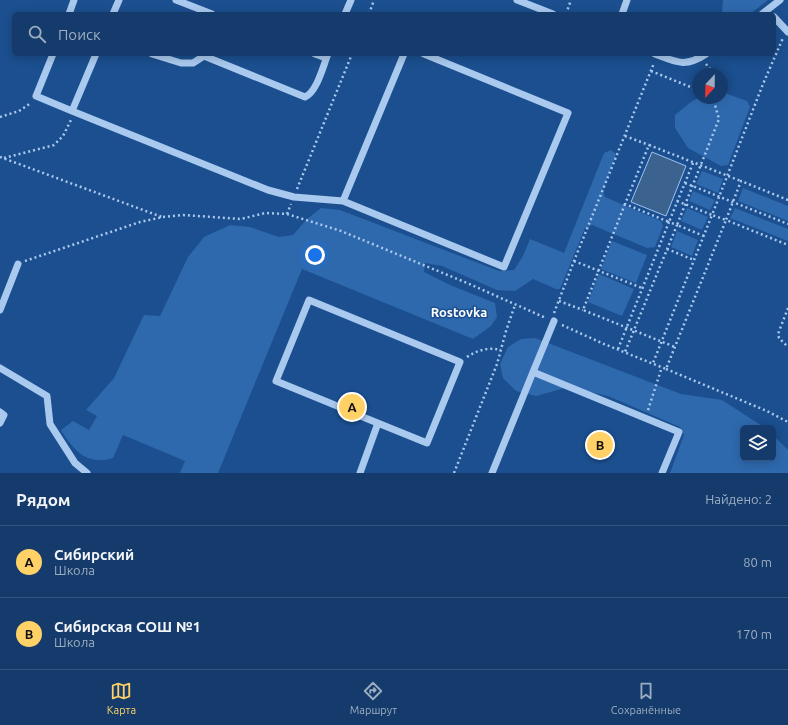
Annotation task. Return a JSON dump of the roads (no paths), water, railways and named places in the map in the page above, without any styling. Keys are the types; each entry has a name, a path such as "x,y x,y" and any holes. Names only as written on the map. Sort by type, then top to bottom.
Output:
{"street":[{"path":"69,12 74,0"},
{"path":"114,12 119,0"},
{"path":"176,0 207,12"},
{"path":"346,12 351,0"},
{"path":"518,0 548,12"},
{"path":"623,12 627,0"},
{"path":"767,12 780,0"},
{"path":"776,19 787,31"},
{"path":"51,56 36,96 268,190 294,197 343,201 504,267 568,113 429,56"},
{"path":"73,111 95,56"},
{"path":"158,56 181,63 193,63 204,56 305,97 310,95 314,89 327,56"},
{"path":"343,201 403,56"},
{"path":"661,56 675,62 689,63 702,56"},
{"path":"0,310 18,264"},
{"path":"309,300 460,362 427,443 378,423 276,381 309,300"},
{"path":"492,473 553,321"},
{"path":"0,368 47,396 50,424 75,463 87,473"},
{"path":"533,372 679,432 662,473"},
{"path":"0,412 4,415 0,423"},
{"path":"360,473 378,423"}],"place":[{"name":"Сибирский","path":"352,407"},
{"name":"Сибирская СОШ №1","path":"600,445"}],"district":[{"name":"Rostovka","path":"459,312"}]}
